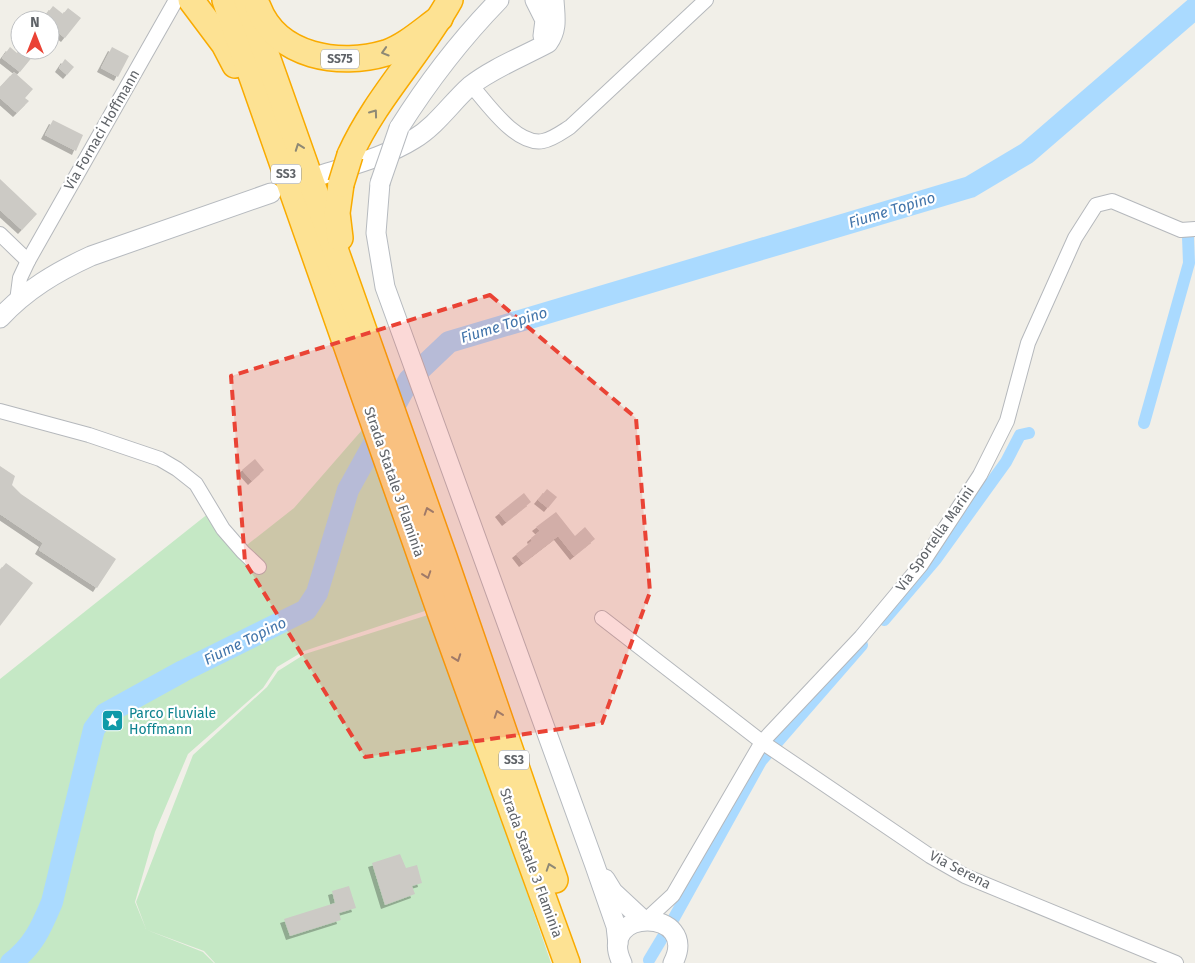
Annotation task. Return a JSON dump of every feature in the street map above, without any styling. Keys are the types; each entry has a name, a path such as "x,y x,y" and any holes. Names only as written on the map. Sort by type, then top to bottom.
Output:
{"highway":[{"name":"Strada Statale 3 Flaminia","path":"225,0 355,336 444,558 583,963"},
{"name":"Strada Statale 3 Flaminia","path":"247,0 355,336 440,612 567,963"},
{"name":"SS75","path":"255,0 260,13 272,30 292,46 313,56 340,59 362,58 386,53 404,45 445,9"},
{"path":"197,7 224,44 243,80 326,304 355,336"},
{"name":"SS75","path":"355,336 357,291 338,230 331,180 350,155 369,120 445,9"}],"main road":[{"path":"499,0 473,27 418,97 398,128 380,183 376,233 385,287 471,519 594,863 616,926 620,958"},
{"path":"533,52 541,40 544,26 541,9 535,0"},
{"path":"331,180 416,138 448,111 472,86 489,74 548,43 554,35 556,22 554,0"},
{"path":"0,318 17,301 52,276 91,256 271,193"},
{"path":"594,863 613,892 645,919 655,920 669,928 676,944 674,962"},
{"name":"Via Sportella Marini","path":"620,958 626,928 645,919"}],"street":[{"name":"Via Fornaci Hoffmann","path":"17,301 20,278 28,260 176,0"},
{"path":"472,86 516,132 529,141 542,141 554,137 570,127 706,0"},
{"name":"Via Sportella Marini","path":"645,919 672,895 762,743 861,637 915,572 980,475 1007,421 1028,343 1075,238 1096,205 1112,201 1181,230 1195,229"},
{"path":"0,234 28,260"},
{"path":"0,410 89,435 160,459 177,469 196,484 223,529 259,567"},
{"name":"Via Serena","path":"602,618 762,743 930,856 965,876 1176,963"},
{"path":"669,928 669,906 672,895"}],"highlighted area":[{"path":"490,295 636,418 650,592 602,723 365,757 245,562 231,376"}],"green space":[{"path":"362,430 431,609 304,651 277,667 263,688 188,754 155,832 135,902 146,929 136,902 193,755 267,687 278,671 305,654 431,614 551,963 215,963 204,951 147,930 203,952 214,963 0,963 0,679 209,513 238,552 294,508"}],"building":[{"path":"53,6 58,10 50,10"},
{"path":"68,8 81,18 65,38 60,34 60,12 63,14"},
{"path":"10,47 10,60 30,60 20,72 2,58"},
{"path":"112,47 129,56 118,77 101,68"},
{"path":"65,59 74,67 67,75 59,68"},
{"path":"14,72 33,89 25,98 29,101 17,113 0,98 0,87"},
{"path":"53,120 83,135 76,151 45,135"},
{"path":"0,179 37,214 22,230 0,210"},
{"path":"255,459 264,470 252,481 242,470"},
{"path":"0,466 15,476 12,485 21,494 116,559 97,588 39,550 43,543 0,514"},
{"path":"547,489 557,497 548,508 538,500"},
{"path":"524,493 531,502 506,522 499,513"},
{"path":"556,512 575,536 585,527 595,539 574,556 558,536 523,563 516,554 532,541 531,538 540,531 536,527"},
{"path":"6,563 33,583 0,626 0,570"},
{"path":"400,854 406,868 417,865 422,883 412,886 415,894 385,905 372,863"},
{"path":"349,886 356,908 339,913 341,920 290,936 284,919 335,903 332,891"}],"waterway":[{"name":"Fiume Topino","path":"11,963 26,950 36,936 52,902 94,729 105,714 183,671 306,610 317,593 348,490 409,380 449,342 970,187 1027,153 1195,8"},
{"path":"1144,423 1189,263 1188,237"},
{"path":"884,620 936,559 1006,462 1020,435 1029,433"},
{"path":"674,918 761,761 862,645"},
{"path":"649,960 664,935"}],"place":[{"name":"Parco Fluviale Hoffmann","path":"113,721"}]}
